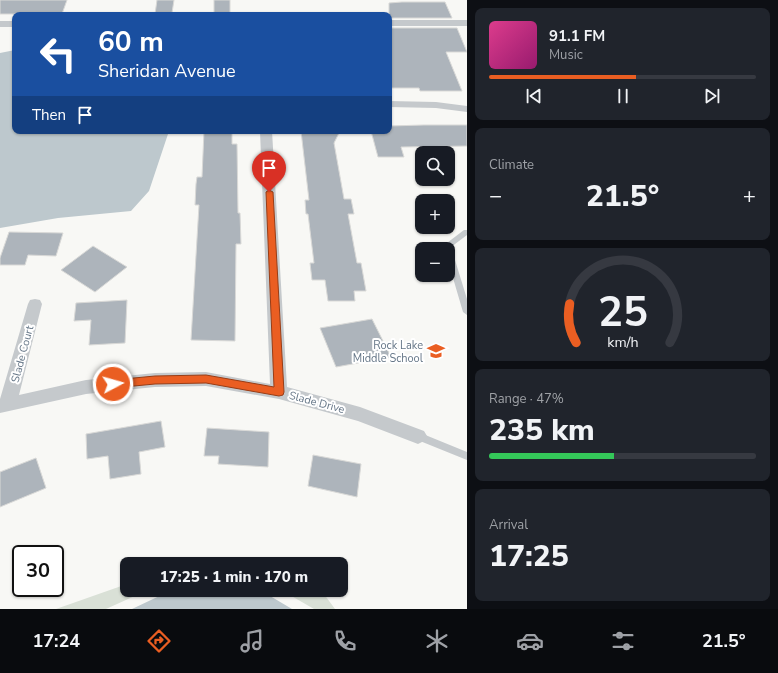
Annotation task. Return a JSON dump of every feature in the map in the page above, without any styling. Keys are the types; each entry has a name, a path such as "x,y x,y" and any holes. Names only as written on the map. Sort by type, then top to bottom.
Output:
{"street":[{"path":"392,23 467,23"},
{"path":"0,24 12,24"},
{"path":"392,104 436,105 467,109"},
{"path":"266,134 279,392"},
{"name":"Slade Court","path":"4,405 35,304"},
{"name":"Slade Drive","path":"4,405 86,387 155,380 206,379 279,392 360,414 418,436"}],"lane":[{"path":"453,242 467,232"},
{"path":"455,272 467,312"},
{"path":"418,436 467,456"}],"shaded area":[{"path":"12,51 12,134 168,134 149,191 131,211 58,218 0,228 0,53"},
{"path":"120,586 120,597 133,597 106,609 56,609"},
{"path":"157,597 272,597 292,609 132,609"},
{"path":"293,597 326,597 335,609 314,609"}],"building":[{"path":"0,0 67,0 63,12 12,12 12,14 0,14"},
{"path":"157,0 174,0 172,12 155,12"},
{"path":"214,0 230,0 230,12 214,12"},
{"path":"445,2 452,18 392,18 392,12 389,12 389,3"},
{"path":"392,28 457,28 467,52 446,52 462,91 420,91 419,88 392,88"},
{"path":"467,125 467,146 401,147 404,157 378,157 372,134 392,134 392,126"},
{"path":"204,134 232,134 232,144 237,144 238,213 240,213 241,244 236,244 235,341 191,340 199,205 195,205 196,184 197,177 202,177"},
{"path":"301,134 338,134 334,143 344,199 351,199 354,214 348,214 357,263 361,263 366,291 354,291 355,301 328,301 325,280 312,280 310,263 314,263 305,200 309,200"},
{"path":"9,232 63,233 56,256 28,255 25,265 0,265 0,258"},
{"path":"93,246 127,267 95,292 61,270"},
{"path":"127,300 125,343 89,345 91,320 74,321 76,303"},
{"path":"372,319 391,357 336,367 320,328"},
{"path":"161,421 165,447 139,452 141,474 110,479 108,456 87,459 86,434"},
{"path":"207,428 269,432 268,467 218,464 219,456 204,456"},
{"path":"313,455 361,464 357,497 308,486"},
{"path":"36,458 46,488 0,507 0,472"}],"place":[{"name":"Rock Lake Middle School","path":"436,351"}],"route":[{"path":"113,384 155,380 206,379 279,392 269,192"}]}
